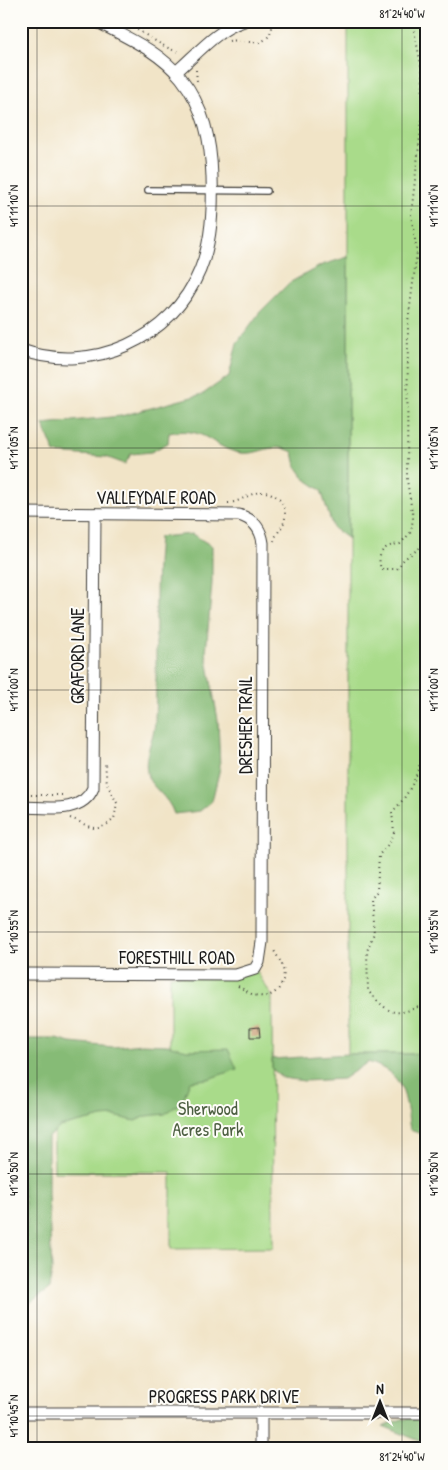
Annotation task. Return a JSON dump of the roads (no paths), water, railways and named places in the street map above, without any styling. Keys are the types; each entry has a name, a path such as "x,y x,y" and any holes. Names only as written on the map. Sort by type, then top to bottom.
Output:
{"street":[{"path":"21,350 46,357 87,357 118,350 157,328 178,307 201,269 208,249 212,191 211,153 206,126 196,101 176,72 144,46 96,21"},
{"path":"176,72 219,34 232,25 244,21"},
{"name":"VALLEYDALE ROAD","path":"21,513 239,515 250,520 258,527 262,537 263,556"},
{"name":"GRAFORD LANE","path":"21,807 74,806 88,797 93,788 95,776 95,514"},
{"name":"DRESHER TRAIL","path":"262,894 263,556"},
{"name":"FORESTHILL ROAD","path":"21,974 243,974 255,968 259,962 262,942 262,894"},
{"name":"PROGRESS PARK DRIVE","path":"21,1413 427,1413"},
{"path":"261,1449 262,1413"}],"lane":[{"path":"148,190 267,191"}],"park label":[{"name":"Sherwood Acres Park","path":"208,1118"}]}
